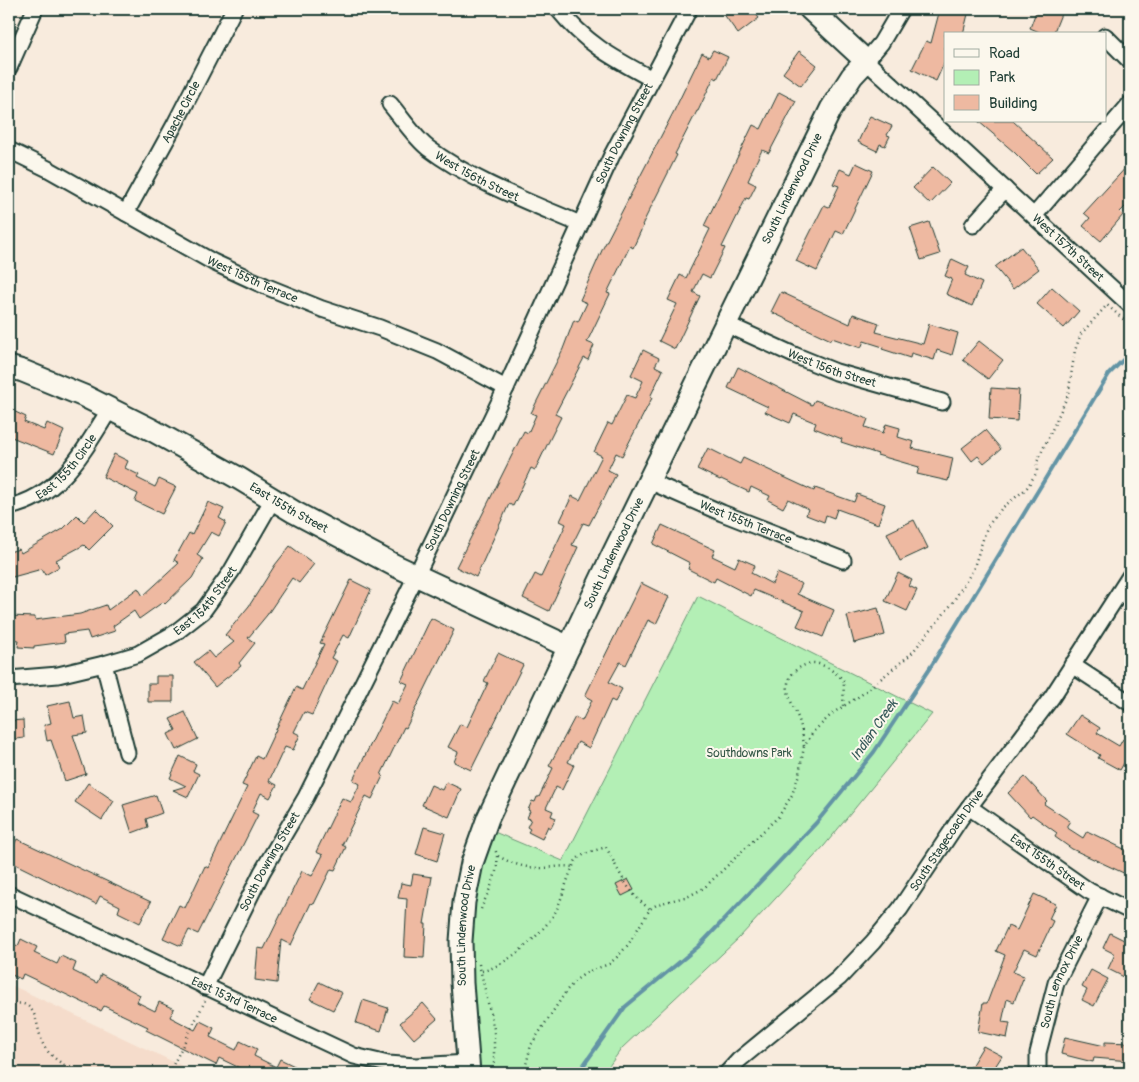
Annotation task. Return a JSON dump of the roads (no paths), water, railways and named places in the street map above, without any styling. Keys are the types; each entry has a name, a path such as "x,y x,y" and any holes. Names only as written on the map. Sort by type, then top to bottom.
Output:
{"street":[{"path":"9,68 35,9"},
{"name":"Apache Circle","path":"126,213 176,124 234,9"},
{"path":"558,9 578,32 596,47 652,78"},
{"name":"South Downing Street","path":"205,994 262,872 306,797 416,576 506,388 612,155 689,9"},
{"path":"810,9 866,61"},
{"name":"South Lindenwood Drive","path":"469,1068 462,983 461,941 464,902 472,863 488,818 649,480 831,109 852,76 881,43 901,9"},
{"path":"1106,36 1130,60"},
{"name":"West 157th Street","path":"866,61 1130,305"},
{"name":"West 156th Street","path":"390,104 427,147 460,168 514,195 580,224"},
{"path":"1034,216 1130,104"},
{"name":"West 155th Terrace","path":"9,150 48,169 213,262 265,286 437,351 506,388"},
{"path":"973,225 1005,189"},
{"name":"West 156th Street","path":"726,324 794,356 836,372 942,402"},
{"name":"East 155th Street","path":"9,367 84,396 160,435 294,512 416,576 569,647"},
{"name":"East 155th Circle","path":"9,507 19,505 53,487 74,465 110,409"},
{"name":"West 155th Terrace","path":"649,480 722,513 843,560"},
{"name":"East 154th Street","path":"9,679 58,675 104,664 138,654 175,633 203,610 231,572 273,499"},
{"name":"South Stagecoach Drive","path":"726,1073 739,1060 839,978 873,942 900,909 969,807 1052,697 1130,576"},
{"path":"104,664 127,753"},
{"path":"1072,665 1130,703"},
{"name":"East 155th Street","path":"969,807 1047,863 1100,896 1130,911"},
{"name":"East 153rd Terrace","path":"9,894 205,994 354,1056 388,1064 469,1068"},
{"name":"South Lennox Drive","path":"1038,1073 1038,1053 1056,983 1100,896"}],"waterway":[{"name":"Indian Creek","path":"578,1073 625,1007 699,946 816,823 874,752 933,663 1109,374 1130,353"}],"park label":[{"name":"Southdowns Park","path":"749,753"}]}
